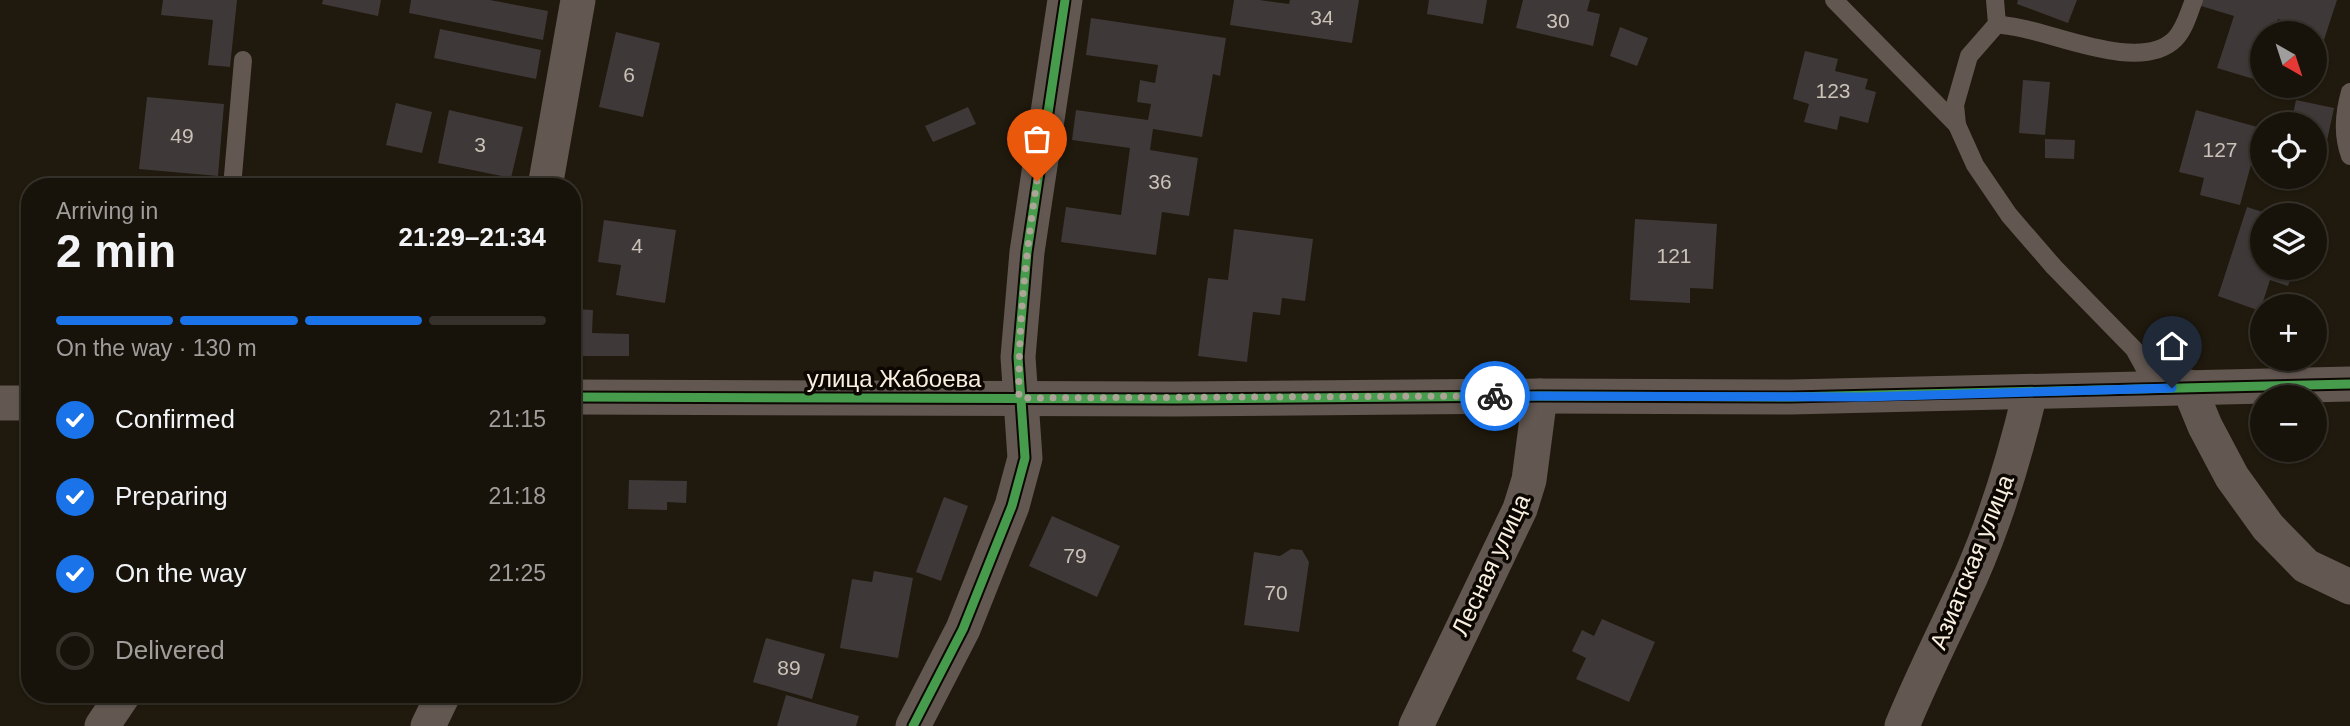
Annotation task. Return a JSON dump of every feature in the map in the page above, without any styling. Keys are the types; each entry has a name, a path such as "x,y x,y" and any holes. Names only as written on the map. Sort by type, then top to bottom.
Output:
{"street":[{"path":"547,178 579,0"},
{"path":"912,726 962,629 1012,506 1025,458 1018,357 1027,252 1065,0"},
{"name":"улица Жабоева","path":"581,397 1791,397 2350,384"},
{"path":"2172,388 2205,426 2232,477 2268,527 2306,566 2350,586"},
{"name":"Азиатская улица","path":"1902,726 1972,574 2014,456 2030,393"},
{"name":"Лесная улица","path":"1416,726 1520,509 1529,480 1540,396"},
{"path":"0,403 21,403"},
{"path":"102,726 117,703"},
{"path":"428,726 439,703"}],"lane":[{"path":"1834,0 1957,125"},
{"path":"1995,0 1997,24 1969,56 1955,105 1957,125 1975,165 2009,215 2054,267 2172,388"},
{"path":"1997,24 2103,50 2137,53 2174,41 2194,0"},
{"path":"233,178 243,60"},
{"path":"2350,92 2345,114 2346,143 2350,156"}],"building":[{"path":"163,0 237,0 230,67 208,65 213,20 161,15"},
{"path":"323,0 381,0 378,16 322,4"},
{"path":"411,0 490,0 548,11 543,40 409,13"},
{"path":"1234,0 1289,4 1290,0 1359,0 1352,43 1230,25"},
{"path":"1429,0 1487,0 1483,24 1427,14"},
{"path":"1523,0 1590,0 1587,11 1600,14 1593,46 1516,28"},
{"path":"2018,0 2077,0 2068,23 2017,4"},
{"path":"2203,0 2337,0 2328,28 2328,21 2250,21 2250,78 2217,68 2234,16 2201,6"},
{"path":"1091,18 1226,38 1220,76 1213,74 1202,137 1153,129 1150,150 1198,158 1189,216 1162,212 1156,255 1061,242 1066,207 1121,215 1130,148 1072,140 1076,110 1148,120 1151,104 1137,102 1140,80 1155,83 1158,65 1086,55"},
{"path":"1620,27 1648,38 1637,66 1610,56"},
{"path":"440,29 541,50 536,79 434,58"},
{"path":"616,32 660,43 643,117 599,107"},
{"path":"1805,51 1838,59 1835,71 1868,79 1865,89 1876,92 1868,123 1840,116 1837,130 1804,122 1809,104 1793,99"},
{"path":"2023,80 2050,82 2045,135 2019,133"},
{"path":"147,97 224,104 218,176 139,169"},
{"path":"2296,100 2334,108 2327,141 2327,112 2294,112"},
{"path":"396,103 432,112 422,153 386,145"},
{"path":"968,107 976,124 933,142 925,126"},
{"path":"449,110 523,127 511,178 438,163"},
{"path":"2196,110 2250,125 2250,168 2240,205 2200,195 2204,178 2179,172"},
{"path":"2045,139 2075,140 2074,159 2045,158"},
{"path":"2247,207 2250,208 2250,280 2270,280 2265,294 2250,294 2250,307 2218,296"},
{"path":"1635,219 1717,224 1713,289 1690,288 1690,303 1630,300"},
{"path":"604,220 676,230 665,303 616,295 621,265 598,262"},
{"path":"1234,229 1313,239 1305,301 1282,298 1280,315 1253,312 1247,362 1198,356 1208,278 1228,280"},
{"path":"2270,280 2290,280 2288,286"},
{"path":"581,309 593,310 592,333 629,334 629,356 581,356"},
{"path":"629,480 687,481 686,503 667,502 667,510 628,509"},
{"path":"944,497 968,506 941,581 916,572"},
{"path":"1052,516 1120,546 1097,597 1029,566"},
{"path":"1291,549 1302,550 1309,562 1299,632 1244,625 1254,552 1280,556"},
{"path":"874,571 913,578 898,658 840,648 852,579 872,582"},
{"path":"1602,619 1655,642 1629,702 1576,679 1586,658 1572,651 1582,630 1594,636"},
{"path":"766,638 825,654 812,699 753,682"},
{"path":"786,695 859,716 856,726 777,726"}],"cycle path":[{"path":"913,726 963,629 1012,506 1025,458 1018,357 1027,252 1065,0"},
{"path":"581,397 1791,397 2350,384"}],"way so far":[{"path":"1037,181 1027,252 1018,357 1019,398 1495,396"}],"route":[{"path":"1495,396 1863,397 2172,388"}]}
